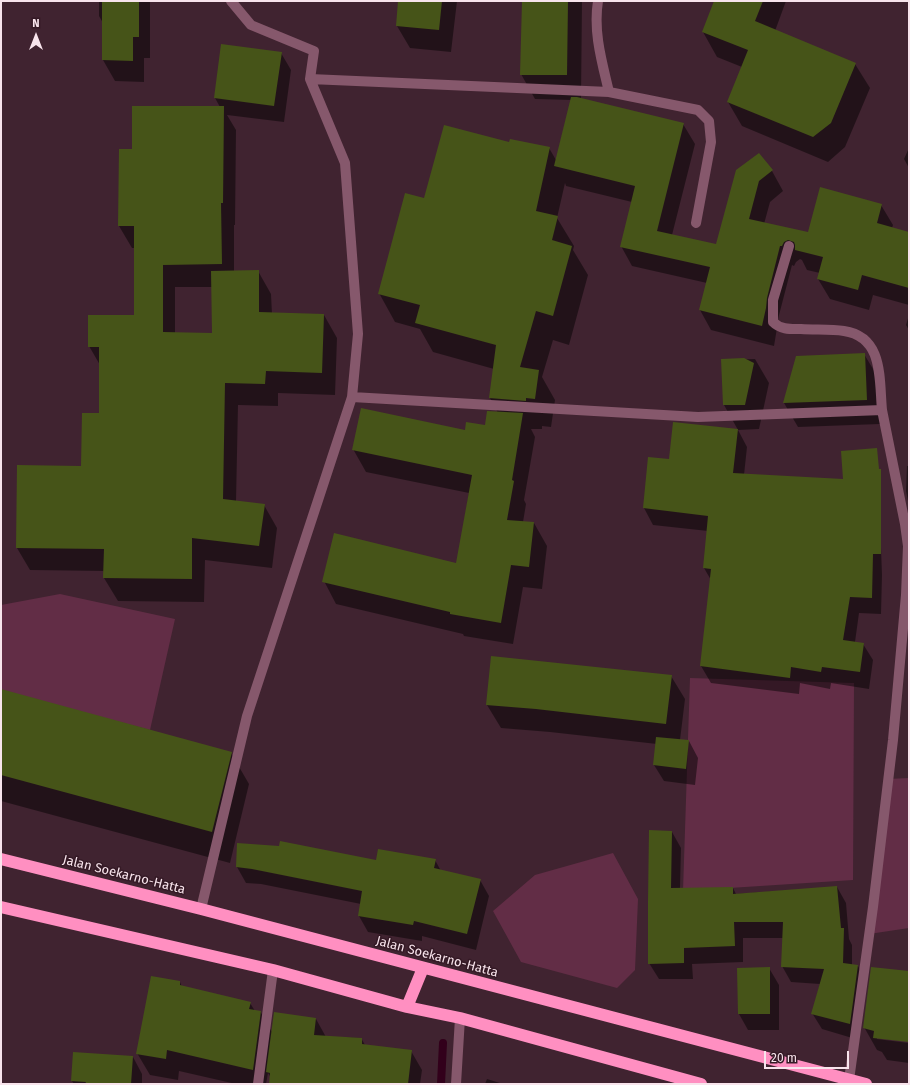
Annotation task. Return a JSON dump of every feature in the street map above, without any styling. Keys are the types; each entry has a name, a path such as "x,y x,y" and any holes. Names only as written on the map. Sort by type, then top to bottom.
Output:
{"highway":[{"name":"Jalan Soekarno-Hatta","path":"1,859 200,909 866,1084"},
{"path":"1,907 273,970 407,1007 460,1018 674,1080 701,1084"},
{"path":"407,1007 423,968"}],"street":[{"path":"200,909 247,716 352,397 358,334 345,163 310,79 314,51 251,25 231,1"},
{"path":"598,1 596,15 598,42 609,92"},
{"path":"310,79 609,92 698,110 709,121 711,142 696,223"},
{"path":"789,246 773,300 773,322 778,327 789,329 845,331 860,336 868,341 875,352 878,362 882,410 908,546 906,595 893,740 875,892 848,1080"},
{"path":"352,397 698,417 882,410"},
{"path":"258,1084 273,970"},
{"path":"456,1084 460,1018"}],"shaded area":[{"path":"60,594 175,619 150,730 1,692 1,605"},
{"path":"690,678 854,683 853,880 683,891"},
{"path":"909,778 909,928 869,934 888,779"},
{"path":"613,853 638,899 635,970 617,988 521,962 493,911 535,875"}],"building":[{"path":"102,1 139,1 139,37 133,37 133,61 102,60"},
{"path":"398,1 442,1 439,30 396,26"},
{"path":"522,1 568,1 567,75 520,75"},
{"path":"714,1 763,1 755,21 856,63 831,123 813,137 727,102 748,50 702,32"},
{"path":"221,44 282,52 274,106 214,98"},
{"path":"571,97 577,97 684,123 657,231 716,244 736,170 759,153 773,170 759,181 749,219 808,232 820,187 882,204 877,223 909,232 909,288 862,275 858,290 817,279 823,257 795,250 794,242 788,240 780,246 767,298 762,326 699,310 710,267 620,247 635,186 554,166"},
{"path":"132,106 224,106 223,203 221,203 222,264 163,265 163,332 212,333 211,271 259,270 259,312 324,314 322,373 266,371 265,384 225,383 223,499 265,504 259,546 192,538 192,579 103,578 104,549 16,548 17,465 81,466 82,413 99,413 99,347 88,347 88,315 134,315 134,226 118,226 119,149 132,149"},
{"path":"444,125 509,142 510,139 550,147 536,211 558,216 552,240 572,246 553,316 536,311 520,367 539,370 535,399 526,398 526,401 489,398 496,345 415,323 420,305 378,294 405,193 424,198"},
{"path":"865,353 867,400 783,403 796,356"},
{"path":"744,358 754,363 745,405 723,405 721,359"},
{"path":"361,408 465,430 466,422 485,425 487,411 523,413 507,520 534,522 529,567 511,565 501,623 450,614 450,612 322,582 334,533 456,563 472,475 352,450"},
{"path":"673,422 738,429 733,473 843,479 841,451 877,448 879,469 881,469 881,554 873,554 872,598 850,597 843,640 864,643 860,672 822,667 821,672 791,667 790,678 700,666 711,569 703,568 708,516 643,508 648,457 669,459"},
{"path":"491,656 672,675 666,724 536,709 486,705"},
{"path":"1,689 232,752 212,832 1,775"},
{"path":"656,737 689,740 686,769 653,765"},
{"path":"649,830 672,831 671,888 733,887 733,894 837,886 841,928 844,928 843,963 858,965 850,1024 811,1014 824,969 781,967 783,922 734,922 735,946 684,948 684,963 648,964"},
{"path":"280,841 376,860 378,849 436,859 434,868 481,879 467,934 414,921 413,925 358,916 362,891 236,867 237,843 279,846"},
{"path":"770,967 770,1014 738,1014 737,968"},
{"path":"871,967 909,971 909,1042 873,1038 874,1031 863,1028"},
{"path":"151,976 180,981 180,985 251,1002 249,1009 261,1011 253,1070 167,1050 166,1059 136,1054"},
{"path":"274,1012 316,1018 314,1035 362,1038 362,1044 412,1050 408,1084 269,1084 270,1073 266,1072"},
{"path":"73,1052 133,1056 131,1084 85,1084 86,1082 71,1081"}],"waterway":[{"path":"441,1084 443,1043"}]}
